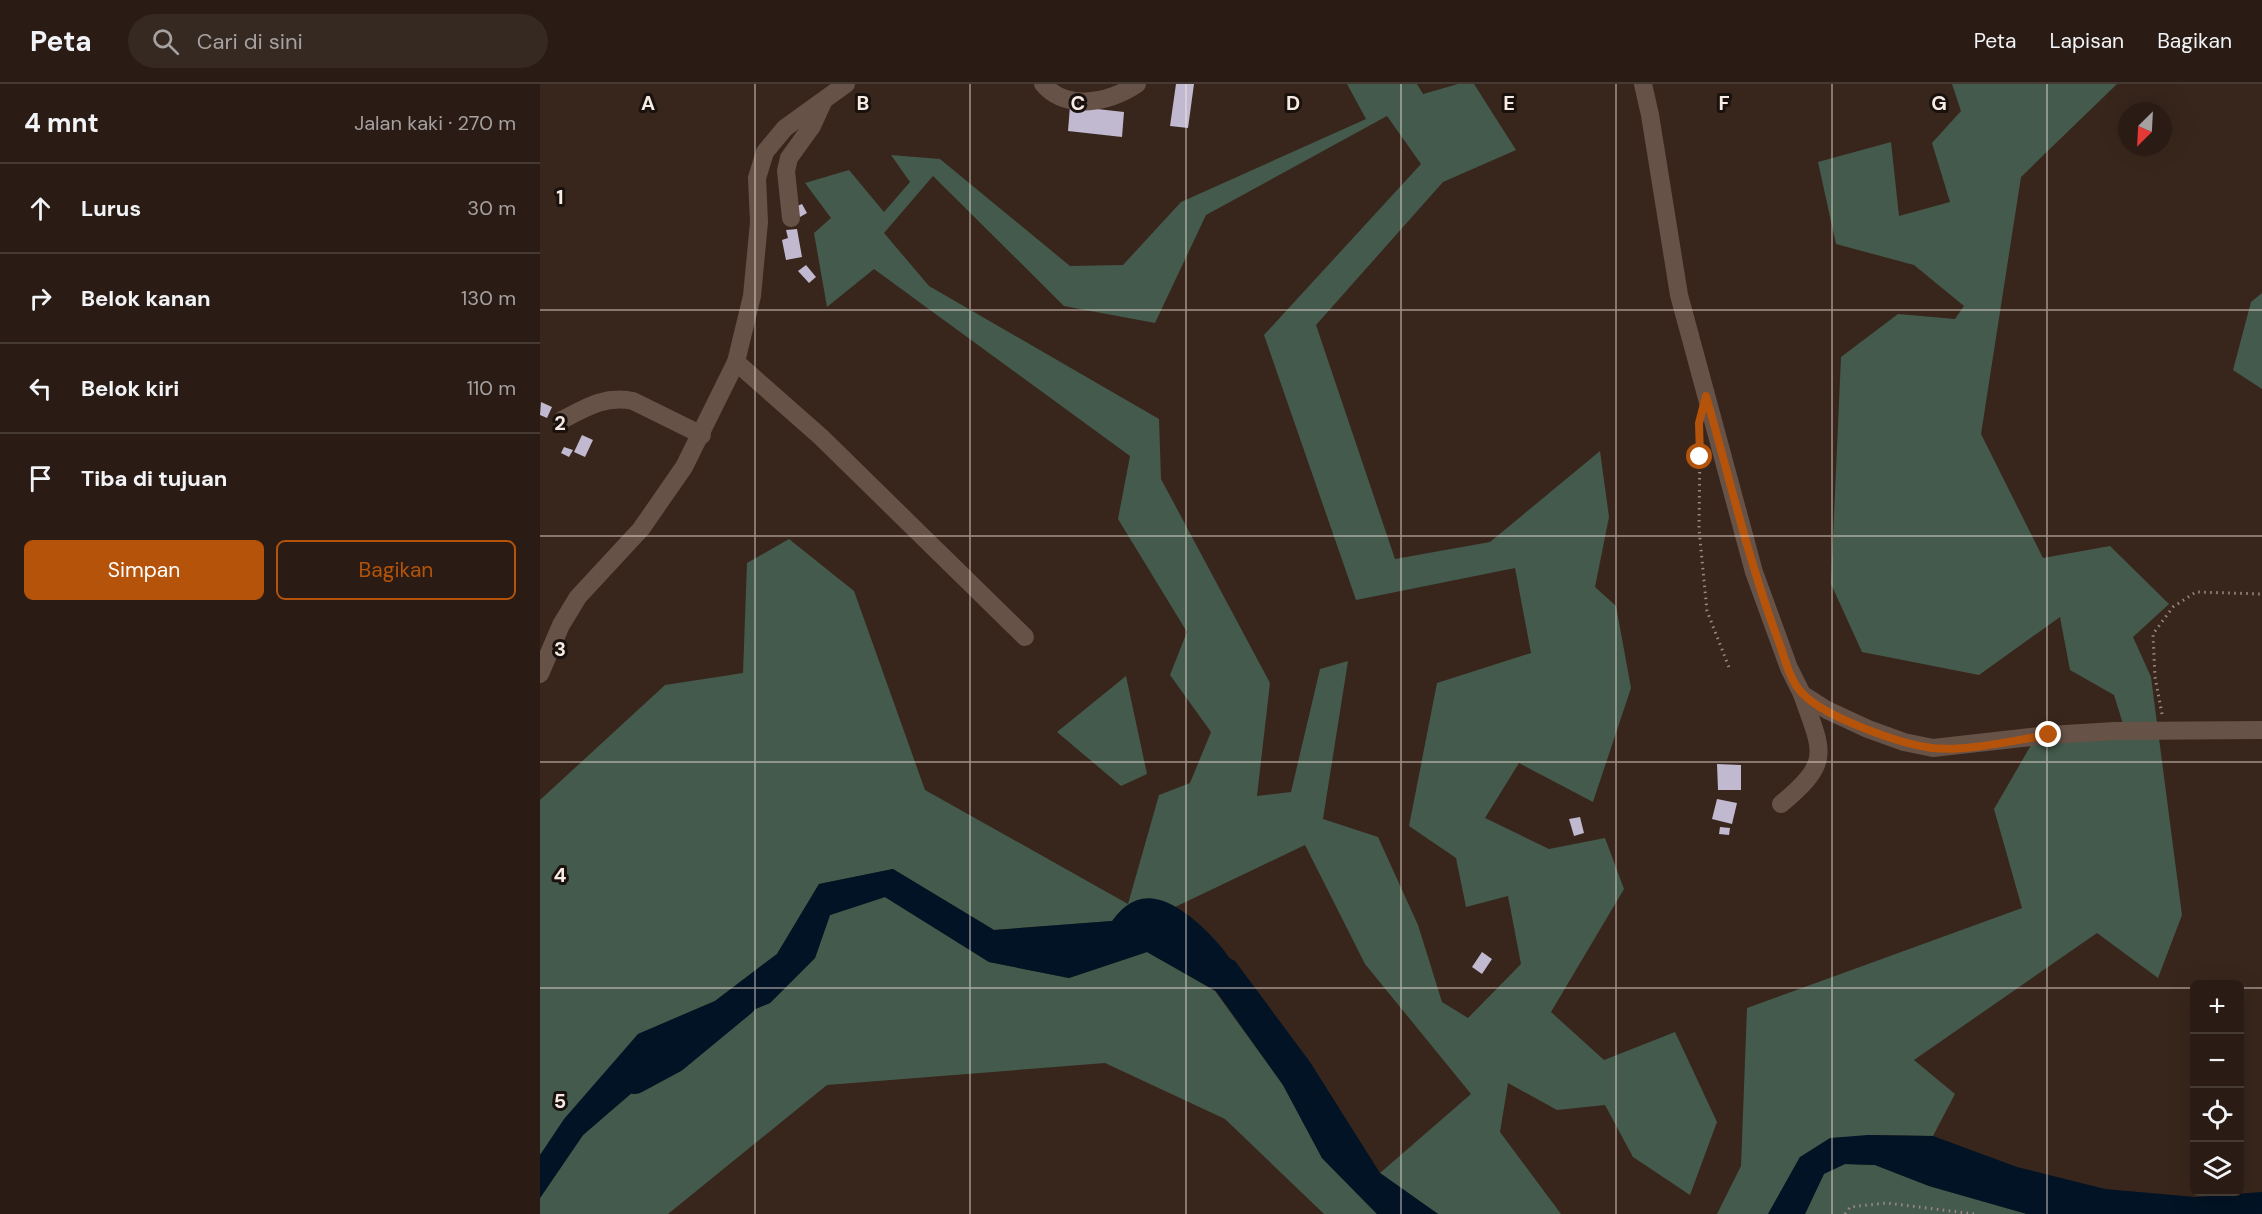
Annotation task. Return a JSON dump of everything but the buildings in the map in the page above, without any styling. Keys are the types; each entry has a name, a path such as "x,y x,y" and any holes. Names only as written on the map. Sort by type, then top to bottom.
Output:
{"street":[{"path":"540,674 561,625 578,597 641,529 666,494 702,435 736,362 752,296 759,222 757,178 765,152 785,128 846,84"},
{"path":"1043,84 1050,92 1063,99 1098,101 1123,94 1137,84"},
{"path":"1643,84 1650,114 1679,296 1754,572 1820,746 1819,764 1800,788 1781,804"},
{"path":"791,218 786,171 789,158 812,126 823,102"},
{"path":"736,362 829,444 926,543 1025,637"},
{"path":"562,420 594,403 621,398 633,401 702,435"},
{"path":"1802,694 1827,710 1868,729 1904,742 1933,748 2049,735 2262,730"}],"path":[{"path":"1700,434 1699,529 1707,611 1730,670"},
{"path":"2165,731 2155,677 2153,634 2173,607 2196,592 2262,594"},
{"path":"1845,1214 1850,1207 1886,1203 1975,1214"}],"green space":[{"path":"1347,84 1417,84 1423,94 1458,84 1474,84 1516,150 1443,182 1316,325 1395,559 1490,542 1600,451 1609,517 1595,587 1616,606 1631,688 1593,802 1519,763 1485,818 1549,849 1605,838 1624,889 1551,1012 1604,1060 1675,1032 1717,1122 1690,1195 1633,1157 1605,1105 1557,1110 1508,1083 1500,1132 1561,1214 1438,1214 1380,1173 1471,1094 1365,964 1305,845 1152,918 994,930 893,869 819,884 777,954 715,1001 638,1034 540,1155 540,800 665,685 743,673 747,563 789,539 854,591 925,790 1128,904 1159,795 1190,783 1211,732 1170,675 1187,632 1118,519 1130,456 874,269 827,307 814,233 831,218 805,183 849,170 884,212 910,182 891,155 940,159 1070,266 1123,265 1181,202 1366,119","holes":["1387,116 1421,164 1264,335 1356,600 1515,568 1531,653 1437,683 1409,826 1456,858 1466,907 1508,896 1521,964 1468,1018 1442,1002 1418,925 1378,837 1323,819 1348,661 1320,669 1291,792 1257,796 1270,683 1161,479 1159,419 929,286 884,233 933,176 1064,306 1155,323 1206,215"]},
{"path":"1952,84 2117,84 2021,177 1981,434 2043,558 2110,546 2169,604 2133,637 2151,677 2182,915 2158,978 2097,933 1914,1060 1955,1094 1933,1136 1868,1135 1800,1157 1768,1214 1717,1214 1741,1166 1747,1008 2022,908 1994,809 2041,728 2123,724 2114,695 2070,670 2060,617 1979,675 1862,652 1831,584 1841,357 1898,314 1955,319 1964,306 1914,265 1836,244 1818,162 1891,142 1899,216 1950,202 1932,143 1961,111"},
{"path":"2262,293 2262,389 2233,370 2251,302"},
{"path":"1126,676 1147,774 1121,786 1057,732"},
{"path":"885,897 989,962 1069,978 1147,952 1215,991 1283,1085 1322,1158 1377,1214 1324,1214 1225,1119 1105,1063 827,1085 668,1214 540,1214 540,1198 583,1135 706,1029 770,1003 815,958 830,915"},
{"path":"1845,1164 1875,1165 1929,1186 2027,1214 1805,1214 1824,1173"}],"water":[{"path":"893,869 994,930 1152,918 1235,961 1310,1062 1380,1173 1438,1214 1377,1214 1322,1158 1283,1085 1216,991 1147,952 1069,978 989,962 885,897 830,915 815,958 770,1003 706,1029 583,1135 540,1198 540,1155 564,1119 638,1034 715,1001 777,954 819,884"},
{"path":"1868,1135 1933,1136 2017,1167 2105,1189 2195,1197 2244,1196 2244,1193 2262,1192 2262,1214 2027,1214 1929,1186 1875,1165 1845,1164 1824,1174 1805,1214 1768,1214 1800,1157 1830,1138"}],"waterway":[{"path":"1109,949 1135,917 1145,913 1157,914 1181,927 1219,967"},
{"path":"635,1080 674,1059 743,1002"}],"route":[{"path":"1700,457 1699,423 1706,396 1754,572 1776,636 1802,694 1827,710 1868,729 1904,742 1933,748 2049,735"}]}
